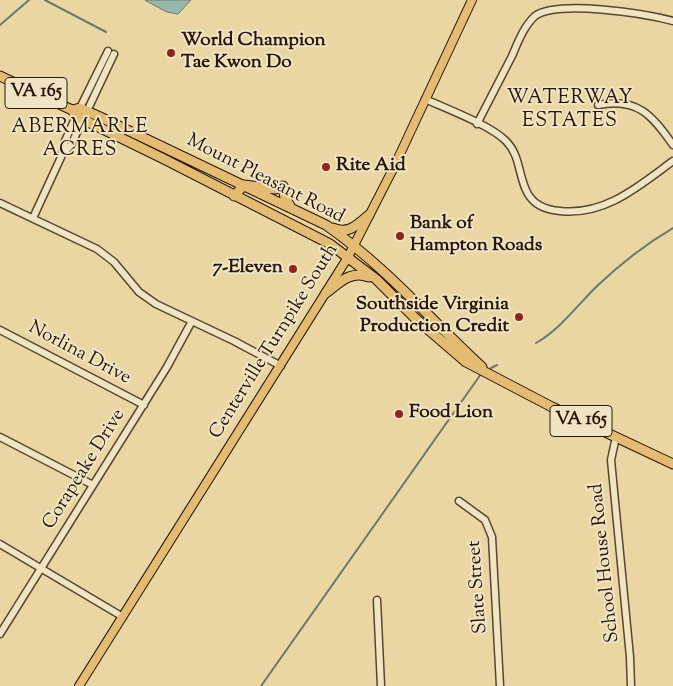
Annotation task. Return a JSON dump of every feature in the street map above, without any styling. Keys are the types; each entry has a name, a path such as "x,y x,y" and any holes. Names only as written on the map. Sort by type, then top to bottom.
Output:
{"highway":[{"name":"Mount Pleasant Road","path":"0,76 244,185 326,225 402,287 490,374"},
{"name":"Mount Pleasant Road","path":"80,113 234,196 310,233 348,257 376,279 448,348 466,362 616,438 673,464"},
{"path":"234,196 244,185 275,189 283,186 285,198 291,207"},
{"path":"326,225 339,231 347,230 369,215"},
{"path":"326,293 354,274 376,279"}],"main road":[{"name":"Centerville Turnpike South","path":"79,686 348,257 472,0"}],"street":[{"path":"478,124 527,25 542,11 557,5 571,5 637,13 673,21"},
{"path":"33,218 62,155 65,141 111,52"},
{"path":"425,99 478,124 505,140 512,148 526,190 533,200 546,209 586,211 615,201 673,162"},
{"path":"598,105 623,103 642,109 652,117 673,145"},
{"path":"0,203 97,249 114,262 131,284 148,298 281,366"},
{"name":"Corapeake Drive","path":"0,634 144,405 192,321"},
{"name":"Norlina Drive","path":"0,330 144,405"},
{"path":"0,437 93,485"},
{"name":"School House Road","path":"616,438 611,460 630,657 631,686"},
{"name":"Slate Street","path":"459,501 485,520 492,536 500,686"},
{"path":"0,544 42,567 122,617"},
{"path":"377,600 381,686"}],"water":[{"path":"145,0 191,0 178,14 167,12"}],"waterway":[{"path":"0,25 29,0"},
{"path":"45,0 106,32"},
{"path":"536,343 560,325 596,287 623,263 673,228"},
{"path":"491,368 497,365"},
{"path":"261,686 481,374"}],"place":[{"name":"World Champion Tae Kwon Do","path":"171,53"},
{"name":"Rite Aid","path":"326,167"},
{"name":"Bank of Hampton Roads","path":"400,236"},
{"name":"7-Eleven","path":"293,269"},
{"name":"Southside Virginia Production Credit","path":"519,317"},
{"name":"Food Lion","path":"399,414"}],"district":[{"name":"WATERWAY ESTATES","path":"570,112"},
{"name":"ABERMARLE ACRES","path":"80,140"}]}
